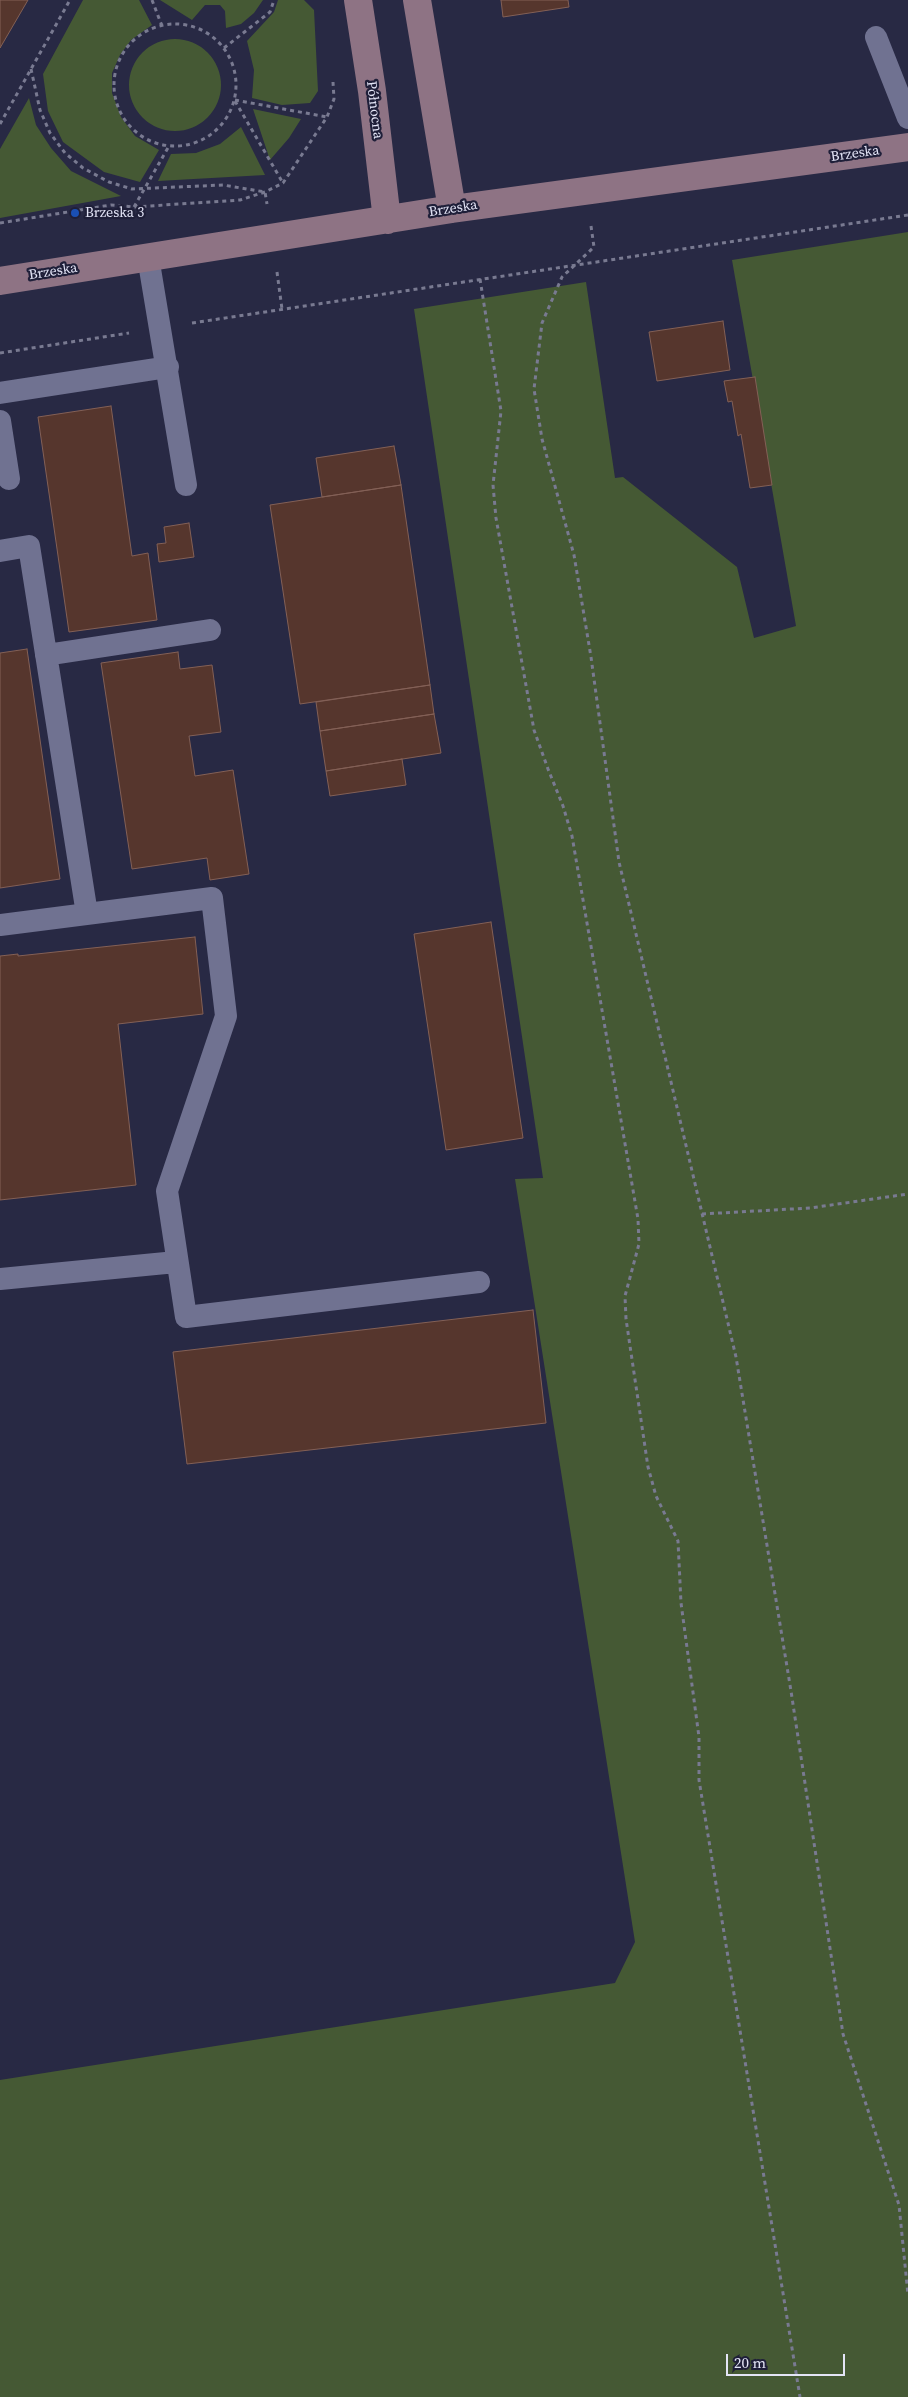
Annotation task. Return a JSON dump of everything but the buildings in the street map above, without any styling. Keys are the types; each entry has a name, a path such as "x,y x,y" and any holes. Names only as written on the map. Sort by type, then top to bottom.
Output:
{"street":[{"name":"Północna","path":"358,0 372,92 387,220"},
{"path":"417,0 452,209"},
{"name":"Brzeska","path":"0,281 452,209 908,147"}],"lane":[{"path":"876,36 908,118"},
{"path":"148,257 168,367 186,485"},
{"path":"0,393 168,367"},
{"path":"0,421 10,479"},
{"path":"0,551 29,546 87,914"},
{"path":"46,655 210,630"},
{"path":"0,925 212,898 226,1016 167,1191 176,1262 186,1317 479,1282"},
{"path":"0,1279 176,1262"}],"path":[{"path":"0,124 70,0"},
{"path":"152,0 162,26"},
{"path":"224,48 270,12 274,0"},
{"path":"172,24 190,25 205,32 224,48 235,72 236,89 234,100 225,121 210,135 191,144 170,146 149,140 132,128 120,111 114,90 116,69 125,50 140,34 172,24"},
{"path":"31,69 40,110 50,132 65,153 82,168 109,182 132,189 223,186 265,192"},
{"path":"0,223 111,205 134,207 240,200 265,192 283,184 327,117 334,99 333,81"},
{"path":"234,100 327,117"},
{"path":"234,100 283,184"},
{"path":"134,207 170,146"},
{"path":"585,191 594,247 562,277 542,322 534,389 542,439 574,555 591,657 619,862 736,1357 791,1691 843,2034 899,2204 908,2295"},
{"path":"282,309 908,215"},
{"path":"480,280 501,411 493,485 496,518 534,730 563,806 572,836 638,1220 639,1244 625,1296 626,1320 648,1467 656,1496 678,1540 681,1603 699,1737 699,1780 800,2397"},
{"path":"702,1214 810,1208 908,1194"}],"green space":[{"path":"83,0 139,0 152,25 131,40 120,55 112,73 112,93 121,117 135,136 159,150 140,182 104,172 63,142 48,111 43,74"},
{"path":"160,0 263,0 254,13 241,24 226,28 225,11 220,5 205,5 192,20"},
{"path":"278,0 304,0 314,10 318,91 310,103 282,105 252,98 254,70 247,41 274,12"},
{"path":"175,39 193,42 208,52 218,67 221,85 218,103 208,118 193,128 175,131 157,128 142,118 132,103 129,85 132,67 142,52 157,42"},
{"path":"29,98 36,125 51,148 71,171 121,196 0,218 0,149"},
{"path":"253,109 301,119 289,138 270,160"},
{"path":"241,127 265,175 158,181 171,154 196,153 220,144"},
{"path":"908,232 908,2397 0,2397 0,2080 615,1983 635,1942 515,1179 543,1178 414,309 586,282 615,478 623,477 737,567 754,638 796,626 732,260"}],"place":[{"name":"Brzeska 3","path":"75,213"}]}
